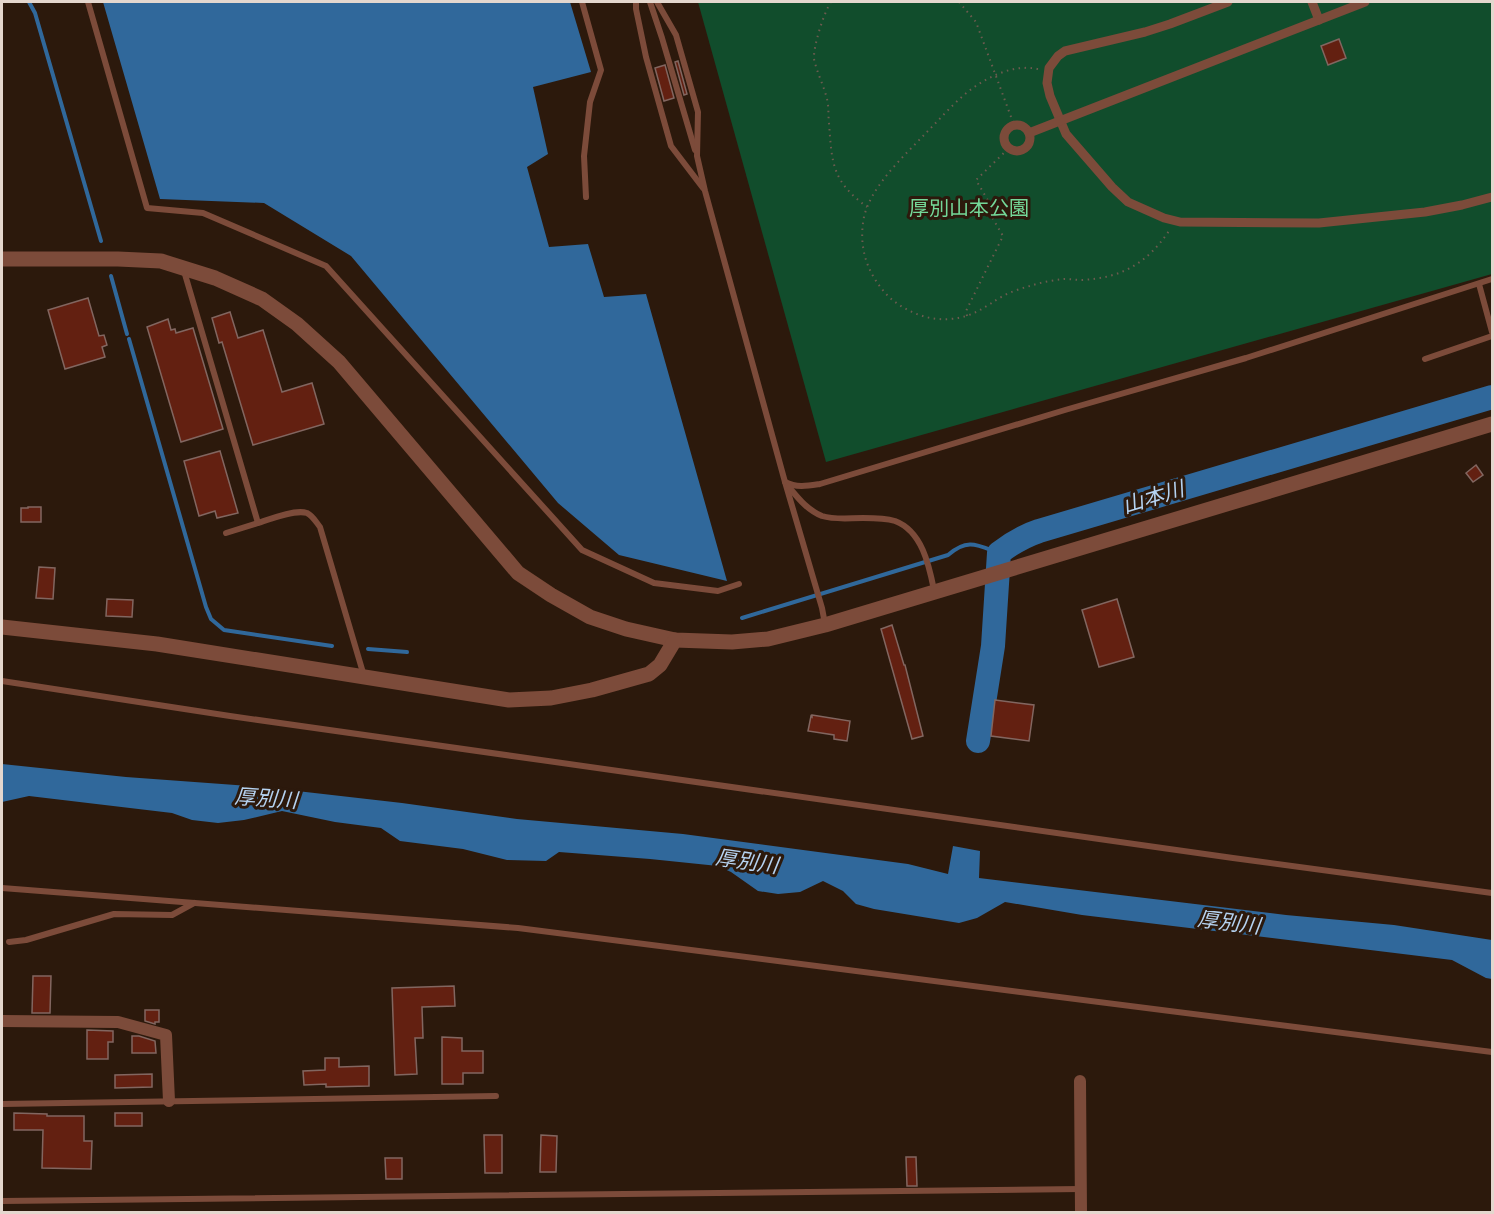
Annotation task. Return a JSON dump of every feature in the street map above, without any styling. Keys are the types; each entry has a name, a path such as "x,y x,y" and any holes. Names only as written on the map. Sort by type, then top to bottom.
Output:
{"street":[{"path":"1228,2 1145,32 1065,51 1058,56 1048,71 1047,83 1050,96 1066,134 1128,202 1156,215 1175,221 1193,223 1319,223 1425,212 1492,197"},
{"path":"1312,2 1319,20"},
{"path":"1029,133 1365,2"},
{"path":"1014,124 1022,125 1029,133 1030,141 1025,149 1016,151 1004,142 1004,134 1008,127 1014,124"},
{"path":"2,259 118,258 161,261 215,278 262,299 297,324 347,371 518,573 590,617 626,629 675,640 732,642 768,639 825,624 1492,424"},
{"path":"2,627 157,644 509,700 550,698 592,690 649,674 660,664 675,640"},
{"path":"2,1021 118,1022 166,1035 169,1101"},
{"path":"1080,1081 1081,1212"}],"lane":[{"path":"88,2 147,208 203,213 326,266 582,550 654,583 718,591 739,584"},
{"path":"582,2 601,70 590,102 584,156 586,197"},
{"path":"636,2 646,57 671,146 705,191"},
{"path":"650,2 697,156 825,624"},
{"path":"657,2 676,34 698,112 697,156"},
{"path":"183,268 258,523"},
{"path":"785,482 792,486 802,487 820,484 1246,358 1492,279"},
{"path":"1425,359 1492,334 1479,284"},
{"path":"785,482 803,504 822,516 836,519 880,518 897,522 909,530 921,545 934,591"},
{"path":"226,533 298,512 313,517 320,528 364,677"},
{"path":"2,681 595,768 1492,892"},
{"path":"2,888 518,928 1492,1052"},
{"path":"9,942 26,940 114,914 172,915 195,903"},
{"path":"2,1104 496,1096"},
{"path":"2,1201 1081,1189"}],"path":[{"path":"831,2 819,32 814,57 827,99 834,167 841,183 867,207"},
{"path":"959,2 976,22 1014,124"},
{"path":"1048,71 1023,67 1009,69 981,82 941,117 883,181 864,216 863,244 866,260 877,284 894,302 913,313 950,319 967,316 1004,296 1029,286 1064,279 1082,280 1121,273 1149,255 1161,243 1175,221"},
{"path":"967,316 966,311 1003,237 989,212 993,209 976,180 1009,148"}],"green space":[{"name":"厚別山本公園","path":"698,2 1492,2 1492,274 826,462"}],"water":[{"path":"103,2 570,2 591,72 533,87 548,154 527,167 549,247 588,244 604,297 646,294 727,581 619,555 558,503 351,256 264,203 160,199"},
{"name":"厚別川","path":"2,764 126,777 262,787 517,819 683,834 908,864 948,874 953,846 980,851 979,878 1286,915 1394,925 1492,940 1492,979 1452,960 1082,915 1005,902 977,918 959,923 856,904 843,891 823,881 800,892 778,894 758,891 731,872 718,866 559,852 546,861 507,860 463,849 400,841 381,828 335,822 282,811 244,820 218,823 192,820 172,813 29,796 2,802"}],"building":[{"path":"1339,39 1346,58 1328,65 1321,46"},
{"path":"678,61 687,94 684,95 675,62"},
{"path":"665,65 674,98 664,101 655,68"},
{"path":"88,298 99,336 104,335 107,345 102,347 105,357 65,369 48,310"},
{"path":"230,312 238,338 263,330 282,392 312,383 324,424 253,445 222,342 219,343 212,318"},
{"path":"168,319 171,330 175,329 176,333 193,328 223,429 181,442 147,327"},
{"path":"220,451 238,513 217,518 215,511 199,516 184,461"},
{"path":"1476,465 1483,475 1473,482 1466,473"},
{"path":"41,507 41,522 21,522 21,508"},
{"path":"39,567 55,568 53,599 36,598"},
{"path":"107,599 133,600 132,617 106,616"},
{"path":"1117,599 1134,657 1099,667 1082,610"},
{"path":"892,625 923,736 912,739 881,629"},
{"path":"995,700 1034,705 1029,741 991,736"},
{"path":"812,715 850,721 847,741 834,739 834,735 808,731"},
{"path":"33,976 51,976 50,1013 32,1013"},
{"path":"454,986 455,1006 422,1007 423,1038 415,1038 417,1074 395,1075 392,988"},
{"path":"145,1010 159,1010 159,1022 155,1024 145,1021"},
{"path":"87,1030 113,1031 113,1042 108,1042 108,1059 87,1059"},
{"path":"132,1036 155,1041 156,1053 132,1053"},
{"path":"442,1037 462,1038 462,1051 483,1051 483,1073 463,1073 463,1084 442,1084"},
{"path":"325,1058 339,1058 339,1067 369,1066 369,1086 304,1085 303,1071 325,1070"},
{"path":"152,1074 152,1087 115,1088 115,1075"},
{"path":"14,1113 84,1116 84,1141 92,1141 91,1169 42,1168 43,1130 14,1130"},
{"path":"115,1113 142,1113 142,1126 115,1126"},
{"path":"484,1135 502,1135 502,1173 485,1173"},
{"path":"541,1135 557,1136 556,1172 540,1172"},
{"path":"906,1157 916,1157 917,1186 907,1186"},
{"path":"385,1158 402,1158 402,1179 386,1179"}],"waterway":[{"path":"29,2 35,13 101,241"},
{"path":"111,276 127,334"},
{"path":"129,339 211,619 224,630 332,646"},
{"name":"山本川","path":"978,741 993,646 999,553 1009,546 1039,531 1492,397"},
{"path":"742,618 948,555 961,546 973,545 999,553"},
{"path":"368,649 407,652"}]}
